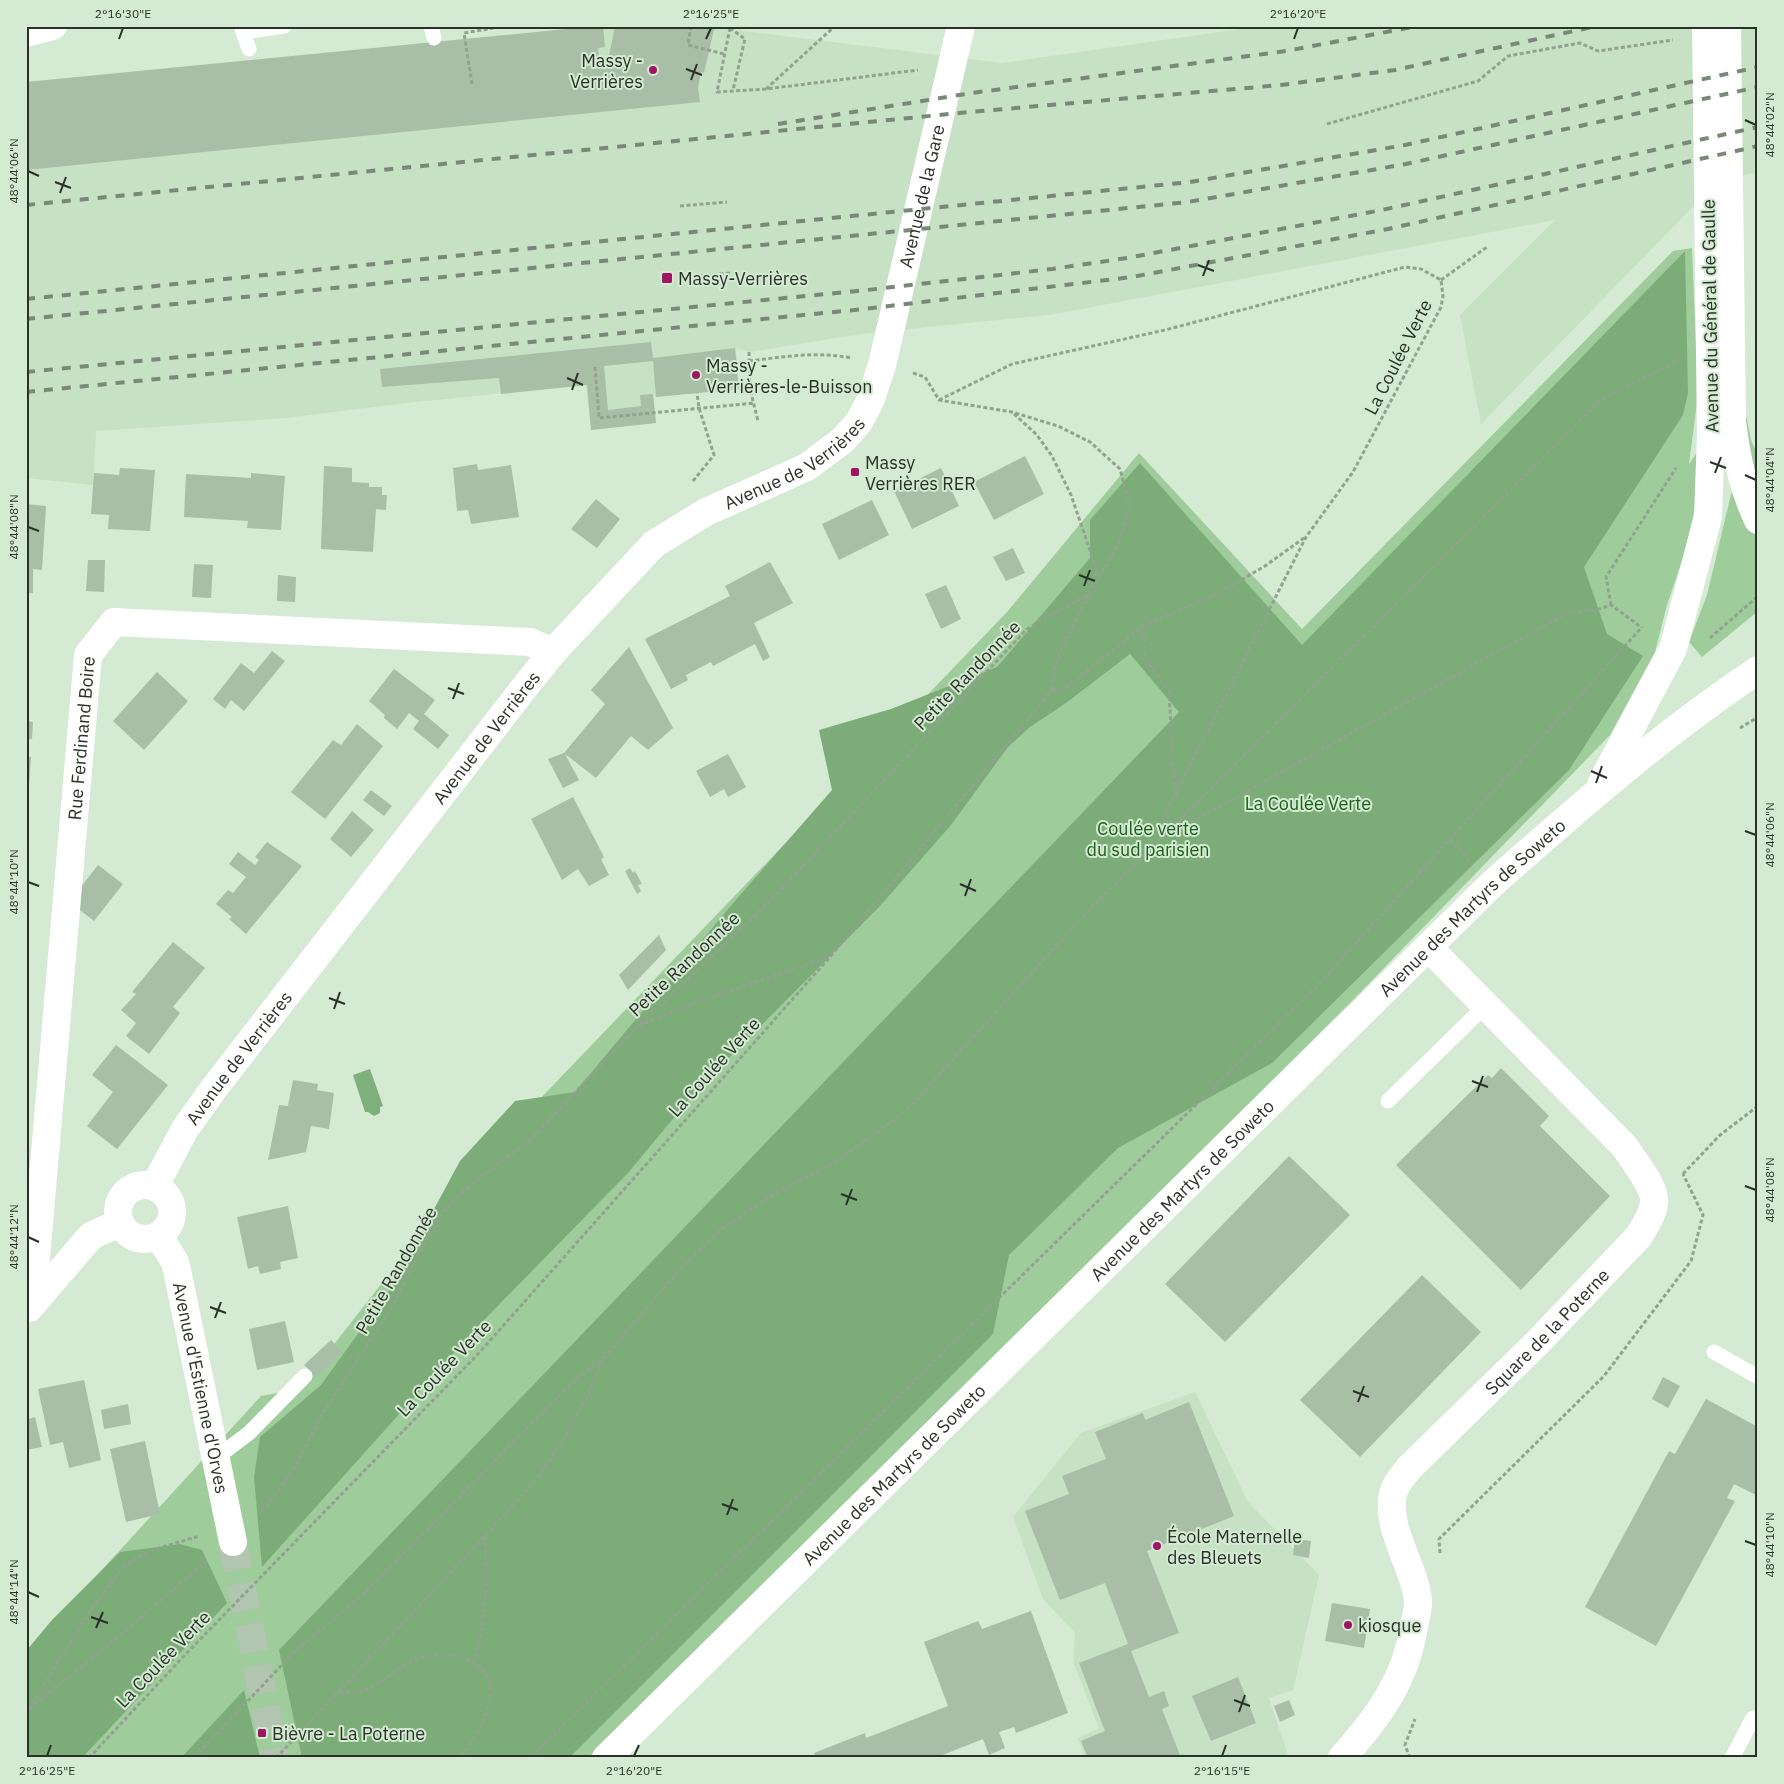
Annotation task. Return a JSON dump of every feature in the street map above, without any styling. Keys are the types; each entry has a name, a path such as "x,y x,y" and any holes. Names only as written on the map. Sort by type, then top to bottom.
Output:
{"street":[{"path":"26,33 53,26"},
{"name":"Avenue de la Gare","path":"882,365 961,26"},
{"name":"Avenue du Général de Gaulle","path":"1596,792 1673,649 1708,517 1711,435 1706,26"},
{"name":"Avenue du Général de Gaulle","path":"1727,26 1732,422 1737,464 1744,492 1758,520"},
{"name":"Avenue de Verrières","path":"154,1187 185,1129 215,1087 553,652 654,544 706,512 807,466 842,440 859,422 871,399 882,365"},
{"name":"Rue Ferdinand Boire","path":"29,1308 88,656 114,622 530,642 553,652"},
{"name":"Avenue des Martyrs de Soweto","path":"606,1758 624,1747 1492,884 1596,792 1717,696 1758,670"},
{"path":"1428,947 1625,1147 1642,1172 1654,1198"},
{"path":"146,1185 154,1187 168,1197 173,1214 171,1223 159,1236 141,1240 125,1231 119,1223 119,1205 122,1197 136,1186 146,1185"},
{"name":"Square de la Poterne","path":"1342,1758 1377,1718 1389,1699 1403,1670 1412,1638 1418,1601 1392,1510 1393,1493 1398,1482 1409,1468 1538,1342 1639,1236 1650,1217 1654,1198"},
{"path":"29,1308 91,1236 119,1223"},
{"name":"Avenue d'Estienne d'Orves","path":"159,1236 175,1262 177,1270 232,1533"}],"lane":[{"path":"249,49 242,29 284,26"},
{"path":"1388,1101 1485,1006"},
{"path":"1714,1352 1758,1377"},
{"path":"216,1458 250,1433 305,1376"},
{"path":"1732,1758 1756,1716"}],"path":[{"path":"472,84 464,32 497,29 505,26"},
{"path":"691,26 688,45 724,54"},
{"path":"766,89 835,26"},
{"path":"733,90 745,39 730,27 716,92 766,89 953,66"},
{"path":"1327,124 1478,81 1508,56 1580,44 1598,51 1620,49"},
{"path":"680,206 728,202"},
{"path":"1441,280 1487,247"},
{"name":"La Coulée Verte","path":"939,400 1012,364 1174,328 1405,267 1420,269 1441,280 1444,296 1441,307 1410,369 1353,472 1306,537 1166,813 1171,826"},
{"path":"687,277 731,273"},
{"path":"748,352 750,389 758,421"},
{"path":"749,361 800,354 836,355 882,365 925,377 939,400 951,400 1012,412 1058,426 1090,442 1120,468 1130,507 1118,545 1089,594"},
{"path":"595,367 599,418 754,403"},
{"path":"693,481 714,455 699,408 697,393"},
{"path":"194,1758 295,1651 361,1596 576,1379 604,1358 677,1272 721,1229 771,1196 840,1159 906,1111 1086,913 1171,826 1602,400"},
{"path":"1012,412 1037,435 1052,456 1071,495 1097,572 1089,594 1058,660 1051,680 1053,689 1061,690 1071,684 1143,626 1221,592 1265,566 1306,537"},
{"name":"Petite Randonnée","path":"270,1502 297,1464 338,1387 388,1314 432,1230 446,1209 464,1190 531,1139 637,1027 769,902 1027,629 1089,594"},
{"path":"1709,639 1758,596"},
{"path":"530,1758 1318,985 1642,627 1611,604 1598,609 1566,614 1182,827 1171,826"},
{"path":"1143,626 1146,659 1169,692 1175,797"},
{"name":"La Coulée Verte","path":"89,1758 183,1658 479,1353 830,956 1053,689"},
{"path":"1740,728 1758,717"},
{"path":"637,1027 692,1004 830,956"},
{"path":"1654,1198 1683,1174 1720,1135 1758,1106"},
{"path":"1441,1559 1439,1539 1604,1376 1691,1260 1703,1215 1683,1174"},
{"path":"276,1758 539,1476 561,1443 588,1396 604,1358"},
{"path":"26,1714 89,1612 121,1570 139,1556 232,1533"},
{"path":"474,1663 486,1614 488,1584 484,1537"},
{"path":"29,1709 106,1647 207,1560"},
{"path":"339,1692 362,1691 378,1684 406,1665 430,1656 460,1656 474,1663 485,1672 489,1682 489,1697 484,1718 461,1758"},
{"path":"1410,1758 1405,1745 1419,1711"}],"shaded area":[{"path":"596,26 703,26 1002,63 1262,26 1758,26 1758,172 1718,181 1481,424 1460,315 1555,220 1049,315 860,334 749,352 736,348 739,389 656,397 653,394 656,423 591,430 586,385 406,403 285,418 96,431 93,485 26,478 26,170 600,67"},
{"path":"370,1069 383,1106 380,1107 380,1113 374,1116 365,1112 353,1075"},
{"name":"École Maternelle des Bleuets","path":"1195,1392 1248,1502 1319,1575 1293,1690 1269,1698 1289,1758 1085,1758 1078,1738 1099,1728 1073,1662 1075,1633 1043,1599 1013,1517 1081,1433"}],"green space":[{"name":"La Coulée Verte","path":"1692,248 1698,395 1689,464 1700,448 1697,500 1684,555 1667,605 1655,652 1610,735 1353,1000 588,1758 26,1758 26,1653 261,1396 299,1389 465,1177 1007,612 1139,453 1302,629 1673,251"},
{"name":"La Coulée Verte","path":"1685,251 1688,393 1683,415 1584,567 1607,634 1643,656 1569,770 1272,1063 1118,1148 1009,1255 993,1334 569,1758 302,1758 279,1650 1179,712 1130,654 1066,703 1030,727 1008,747 951,825 880,906 696,1091 628,1173 480,1324 262,1567 254,1477 260,1437 321,1385 393,1285 460,1161 515,1101 575,1092 734,902 832,790 819,730 891,709 997,667 1090,558 1090,520 1140,463 1302,645"},
{"path":"1745,410 1751,440 1758,456 1758,481 1743,442"},
{"path":"1733,486 1758,541 1758,611 1702,657 1689,642 1707,595"},
{"path":"180,1544 202,1550 227,1603 82,1758 26,1758 26,1651 52,1620 120,1552"},
{"path":"244,1690 260,1758 181,1758"}],"building":[{"path":"603,26 605,47 598,48 600,67 607,66 615,26 703,26 714,29 704,73 701,72 698,88 700,102 26,170 26,82"},
{"path":"651,342 653,358 735,348 739,389 656,397 653,361 604,366 608,410 641,406 640,395 653,394 656,423 591,430 587,385 501,394 499,378 382,387 380,369"},
{"path":"1025,456 1044,494 994,520 974,482"},
{"path":"477,464 478,470 511,465 519,517 471,524 468,510 457,511 453,468"},
{"path":"324,466 352,468 352,482 369,483 369,487 382,487 382,495 387,495 386,510 376,509 373,552 321,549"},
{"path":"120,468 155,470 150,531 108,529 109,515 91,514 94,473 119,475"},
{"path":"941,468 959,506 912,529 894,491"},
{"path":"251,473 285,476 281,530 247,528 248,521 184,517 186,474 251,478"},
{"path":"596,499 620,519 597,548 571,529"},
{"path":"872,500 889,535 839,560 822,524"},
{"path":"26,504 46,506 42,570 33,569 33,593 26,593"},
{"path":"1013,548 1025,573 1006,581 993,557"},
{"path":"88,560 105,560 104,592 86,591"},
{"path":"770,562 793,603 754,623 770,657 763,661 755,644 713,666 711,662 686,675 688,680 671,689 645,639 730,596 725,586"},
{"path":"194,564 213,565 211,598 192,597"},
{"path":"278,575 296,577 295,602 277,601"},
{"path":"946,585 961,619 941,629 925,594"},
{"path":"629,647 673,728 648,750 631,736 596,778 565,754 579,780 563,788 548,759 564,753 605,704 591,690"},
{"path":"272,651 285,661 244,711 231,700 225,709 213,699 241,663 254,673"},
{"path":"394,669 435,700 424,714 449,735 438,749 413,729 419,721 409,713 397,729 369,701"},
{"path":"157,672 188,701 144,750 113,721"},
{"path":"26,721 33,722 32,739 26,739"},
{"path":"357,724 383,746 325,819 291,792 333,740 341,745"},
{"path":"728,754 746,787 728,797 724,789 710,797 696,771"},
{"path":"26,757 31,757 28,801 26,801"},
{"path":"371,790 392,806 384,816 363,800"},
{"path":"573,797 604,857 601,859 609,875 589,886 578,869 562,880 531,819"},
{"path":"352,811 374,830 351,857 330,839"},
{"path":"267,842 302,866 246,934 229,919 232,917 216,904 228,890 233,893 246,877 229,864 238,852 255,865 259,860 255,857"},
{"path":"98,865 123,884 94,921 76,907 77,892"},
{"path":"630,868 633,873 635,871 642,884 638,885 641,891 637,894 625,871"},
{"path":"659,935 666,950 628,990 619,975"},
{"path":"173,942 205,968 173,1007 180,1013 149,1054 126,1036 136,1023 121,1010 136,994 132,992"},
{"path":"116,1045 168,1085 117,1149 87,1126 113,1092 92,1075"},
{"path":"1501,1068 1549,1116 1540,1126 1610,1196 1521,1290 1396,1165 1488,1075 1492,1078"},
{"path":"293,1080 318,1084 317,1090 334,1093 329,1129 311,1126 306,1152 268,1160 279,1105 288,1106"},
{"path":"1289,1156 1350,1215 1225,1342 1165,1284"},
{"path":"288,1206 298,1258 280,1262 281,1269 260,1274 258,1266 248,1269 237,1217"},
{"path":"1422,1275 1481,1332 1360,1457 1300,1400"},
{"path":"285,1321 294,1362 257,1370 249,1329"},
{"path":"331,1340 342,1352 317,1377 304,1365"},
{"path":"1663,1377 1680,1386 1668,1408 1652,1399"},
{"path":"84,1380 101,1460 69,1468 63,1442 50,1445 38,1389"},
{"path":"1706,1399 1758,1427 1758,1496 1734,1484 1727,1498 1735,1501 1656,1646 1585,1607 1669,1451 1675,1454"},
{"path":"1189,1402 1234,1516 1147,1551 1179,1633 1131,1651 1149,1697 1164,1691 1169,1706 1162,1709 1181,1758 1088,1758 1081,1741 1105,1731 1079,1663 1128,1644 1105,1583 1060,1600 1025,1511 1069,1494 1062,1476 1106,1459 1095,1432 1143,1413 1145,1420"},
{"path":"128,1404 131,1424 104,1429 101,1410"},
{"path":"35,1417 42,1447 26,1450 26,1420"},
{"path":"145,1441 160,1514 126,1522 110,1449"},
{"path":"1295,1539 1311,1541 1309,1558 1293,1555"},
{"name":"kiosque","path":"1332,1603 1370,1609 1364,1648 1325,1641"},
{"path":"1031,1611 1068,1713 1016,1733 1014,1727 999,1732 1005,1748 989,1755 983,1739 935,1758 816,1758 814,1753 865,1733 866,1738 948,1706 924,1642 978,1621 982,1629"},
{"path":"1238,1677 1256,1723 1211,1741 1192,1696"},
{"path":"1289,1700 1295,1715 1280,1722 1274,1706"}],"tunnel":[{"path":"233,1542 275,1758"}],"railway":[{"path":"778,124 972,93 1286,51 1418,26"},
{"path":"26,205 970,112 1281,85 1395,70 1597,26"},
{"path":"26,299 1190,182 1405,145 1758,67"},
{"path":"26,319 1188,202 1406,164 1758,87"},
{"path":"26,372 867,290 1052,269 1127,258 1382,210 1758,127"},
{"path":"26,392 864,309 1132,277 1388,229 1758,146"}],"place":[{"name":"Massy - Verrières","path":"653,70"},
{"name":"Massy-Verrières","path":"667,278"},
{"name":"Massy - Verrières-le-Buisson","path":"696,375"},
{"name":"Massy Verrières RER","path":"855,472"},
{"name":"École Maternelle des Bleuets","path":"1157,1546"},
{"name":"kiosque","path":"1348,1625"},
{"name":"Bièvre - La Poterne","path":"262,1733"}],"park label":[{"name":"Coulée verte du sud parisien","path":"1148,838"}]}
